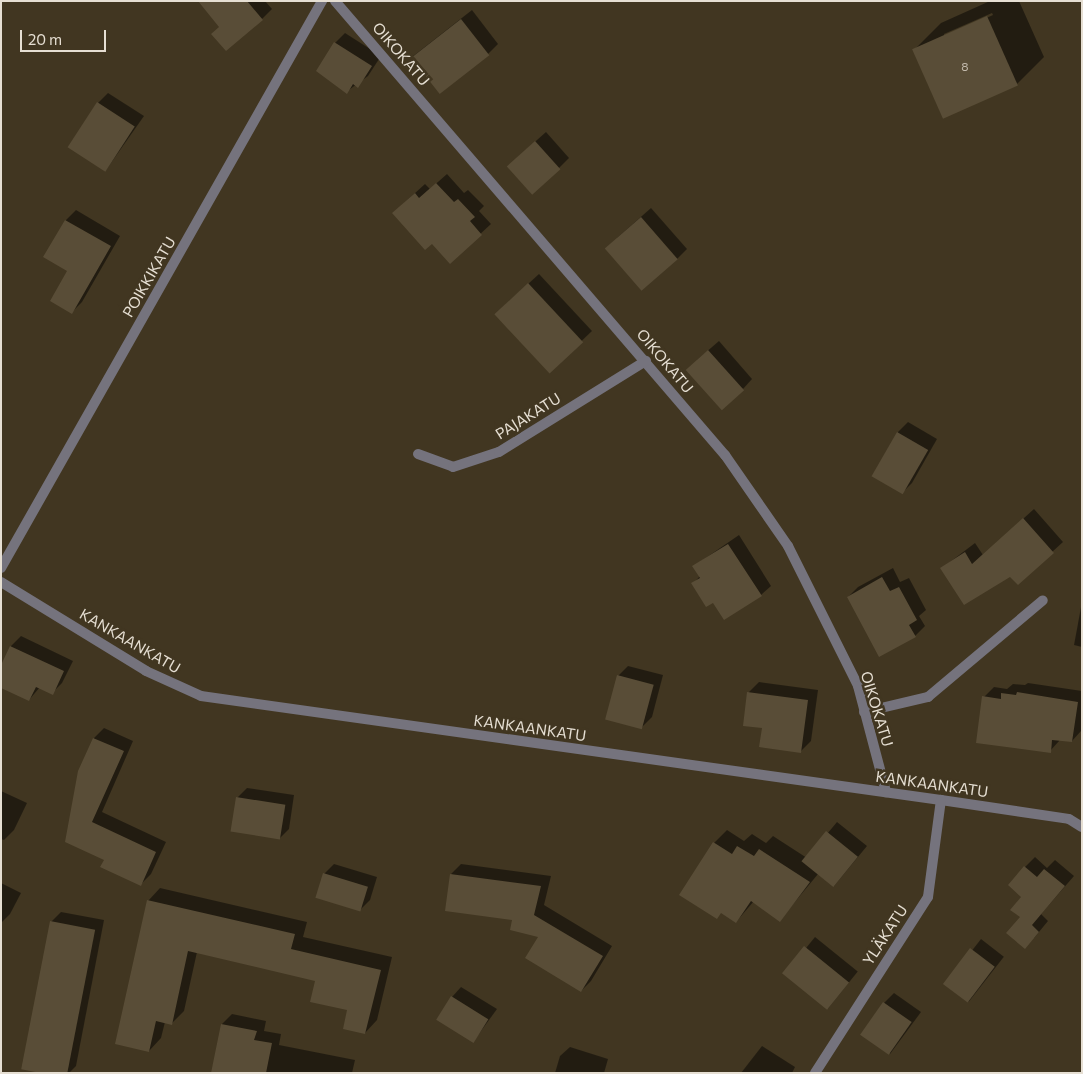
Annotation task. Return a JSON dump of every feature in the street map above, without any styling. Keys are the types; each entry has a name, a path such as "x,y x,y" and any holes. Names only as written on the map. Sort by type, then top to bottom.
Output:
{"street":[{"name":"POIKKIKATU","path":"1,568 322,1"},
{"name":"OIKOKATU","path":"336,1 725,455 788,546 858,686 886,792"},
{"name":"PAJAKATU","path":"418,454 453,467 499,452 646,361"},
{"name":"KANKAANKATU","path":"1,582 146,671 201,696 1069,819 1082,827"},
{"path":"864,712 928,697 1043,600"},
{"name":"YLÄKATU","path":"815,1073 928,897 941,800"}],"building":[{"path":"198,1 247,1 263,20 226,51 211,34 219,27"},
{"path":"987,16 1018,85 943,119 912,49"},
{"path":"461,19 489,55 440,94 411,58"},
{"path":"334,42 372,66 358,88 353,84 347,94 316,71"},
{"path":"97,102 135,127 105,172 68,147"},
{"path":"535,141 560,169 532,195 507,166"},
{"path":"436,183 454,202 458,199 475,217 470,221 482,235 450,264 432,244 425,250 392,213 415,193 419,198"},
{"path":"641,217 678,259 642,291 605,248"},
{"path":"65,220 111,246 72,314 50,301 67,271 43,257"},
{"path":"528,283 583,342 550,374 494,314"},
{"path":"708,350 744,390 722,410 686,370"},
{"path":"897,432 928,450 903,494 872,476"},
{"path":"1023,518 1054,553 1018,585 1010,577 964,605 940,568 965,552 972,564"},
{"path":"728,544 762,596 724,620 713,603 706,607 691,583 700,578 692,566"},
{"path":"882,577 890,591 899,587 917,620 909,625 916,637 879,657 847,597"},
{"path":"10,646 64,671 53,695 36,687 29,701 1,688 1,665"},
{"path":"617,675 654,685 642,729 605,719"},
{"path":"747,692 808,700 801,753 759,747 762,728 743,726"},
{"path":"1017,692 1078,702 1072,742 1052,740 1051,753 976,743 982,696 1001,699 1001,693 1016,695"},
{"path":"93,738 124,751 92,822 156,852 141,886 100,867 104,860 65,842 78,771"},
{"path":"236,797 285,805 280,839 231,832"},
{"path":"826,831 858,857 833,887 801,861"},
{"path":"713,842 732,854 737,846 754,856 759,849 810,882 780,922 751,901 736,923 721,913 717,919 679,895"},
{"path":"1024,866 1037,877 1044,869 1065,886 1032,925 1039,932 1025,949 1006,933 1020,917 1010,910 1021,897 1008,885"},
{"path":"323,873 368,887 360,912 315,898"},
{"path":"450,874 541,886 534,915 603,956 581,992 525,958 538,937 510,930 512,920 445,911"},
{"path":"147,900 295,934 291,949 381,970 365,1034 343,1029 347,1010 310,1002 315,981 188,951 172,1025 156,1021 149,1052 115,1044"},
{"path":"50,921 95,930 67,1073 41,1073 21,1069"},
{"path":"804,946 849,983 827,1010 782,973"},
{"path":"970,948 995,967 968,1003 943,984"},
{"path":"451,996 488,1019 473,1043 436,1020"},
{"path":"883,1002 912,1022 889,1055 860,1035"},
{"path":"221,1024 257,1031 254,1040 272,1043 266,1073 211,1073"}]}
